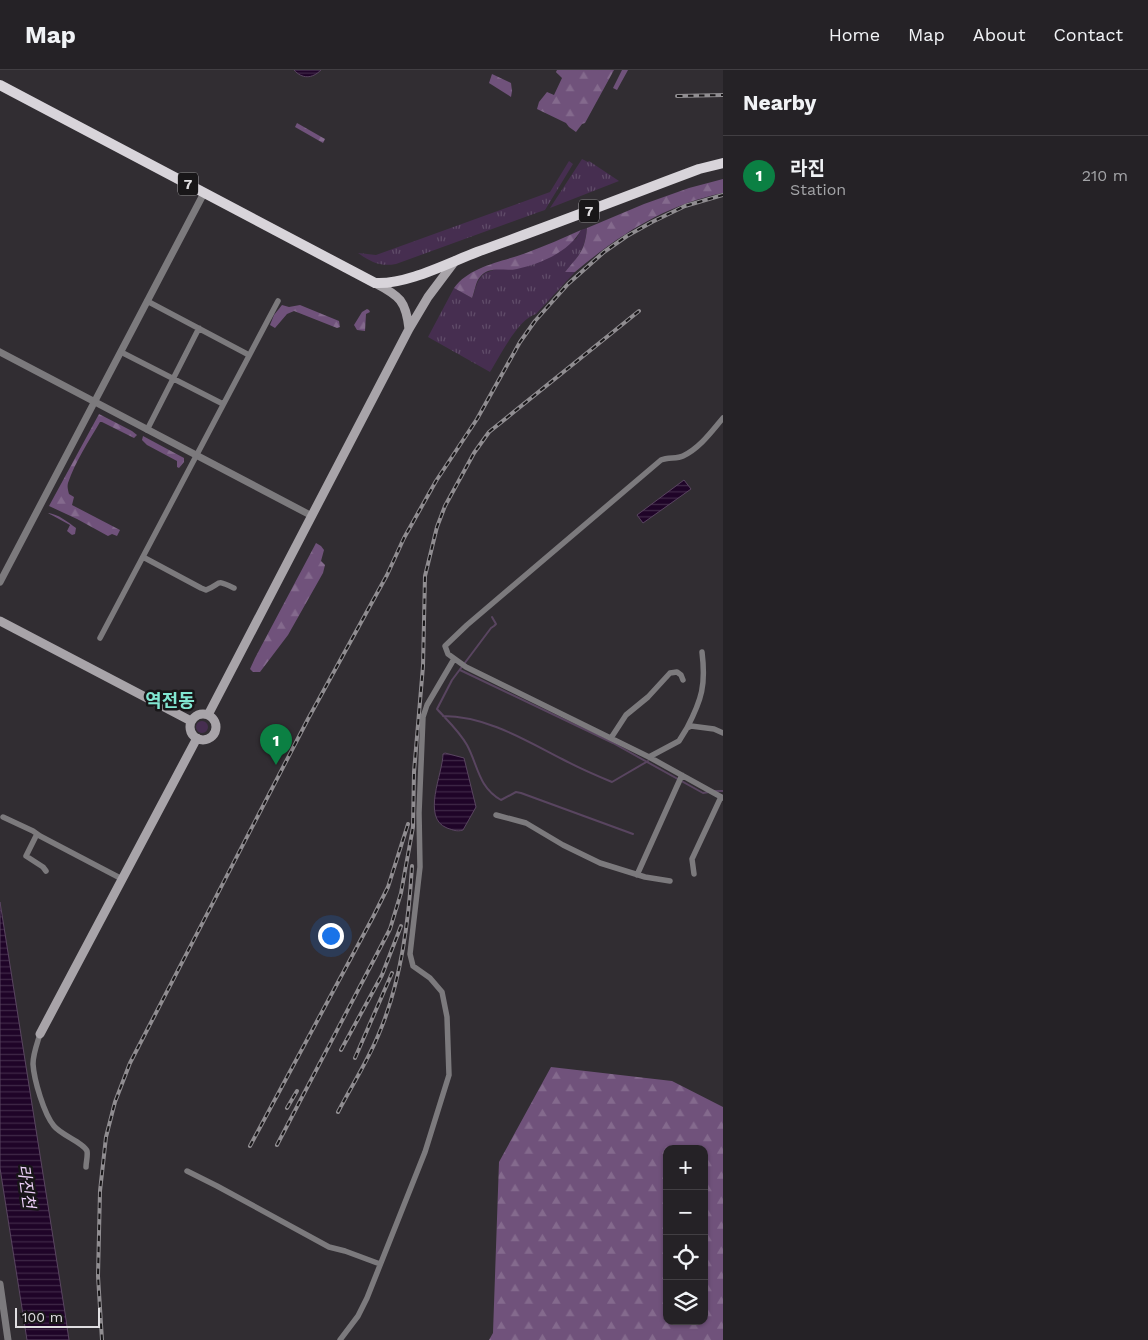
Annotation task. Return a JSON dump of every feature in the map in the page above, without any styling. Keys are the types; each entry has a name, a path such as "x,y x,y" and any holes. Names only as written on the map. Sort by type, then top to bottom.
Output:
{"highway":[{"name":"7","path":"0,85 375,282 386,284 456,260 699,169 723,163"}],"main road":[{"path":"208,715 409,329 428,297 456,260"},
{"path":"375,282 395,294 401,300 407,312 409,329"},
{"path":"0,622 191,721"},
{"path":"198,714 208,715 215,722 214,732 207,739 197,738 190,731 191,721 198,714"},
{"path":"40,1034 197,738"}],"street":[{"path":"0,582 204,192"},
{"path":"100,638 278,301"},
{"path":"147,302 249,355"},
{"path":"148,430 199,328"},
{"path":"0,352 312,516"},
{"path":"121,352 224,404"},
{"path":"694,874 692,859 722,798 612,738 466,668 448,654 445,646 451,638 661,460 681,457 689,452 700,444 723,418"},
{"path":"143,557 206,590 218,582 234,588"},
{"path":"649,757 679,740 687,728 699,704 703,686 702,652"},
{"path":"340,1340 358,1316 380,1264 425,1152 449,1075 447,1017 442,992 430,978 413,966 410,954 420,867 419,813 423,717 434,692 454,659"},
{"path":"612,738 626,716 648,698 670,673 677,672 682,675 683,680"},
{"path":"687,728 691,726 714,728 723,733"},
{"path":"637,875 682,775"},
{"path":"496,815 526,824 563,846 592,859 637,875 670,881"},
{"path":"3,817 122,879"},
{"path":"37,834 26,856 46,871"},
{"path":"40,1034 35,1048 33,1064 42,1104 53,1125 65,1136 85,1147 87,1153 86,1167"},
{"path":"187,1171 329,1247 380,1264"},
{"path":"0,1284 8,1340"}],"green space":[{"path":"557,70 614,70 585,123 576,132 566,123 537,109 539,102 547,92 554,95 562,78 556,72"},
{"path":"622,70 628,70 617,90 613,88"},
{"path":"492,74 511,83 511,97 489,83"},
{"path":"297,123 325,139 323,143 295,127"},
{"path":"582,159 589,161 619,181 550,208"},
{"path":"569,161 573,164 545,210 396,264 385,265 376,263 358,253 376,255 550,192"},
{"path":"723,179 723,193 682,205 644,223 592,258 575,272 565,272 583,248 587,228 644,204 689,188"},
{"path":"587,228 585,241 580,252 565,272 575,272 536,314 529,317 516,330 490,372 428,337 454,288 472,298 478,282 485,273 576,239 581,230"},
{"path":"581,230 576,238 562,251 535,264 512,270 493,270 484,273 477,282 472,298 454,288 477,270"},
{"path":"282,305 289,307 300,305 339,321 340,327 337,328 294,311 287,314 275,328 270,325 274,315"},
{"path":"367,309 370,312 366,314 365,331 357,330 354,325 362,312"},
{"path":"99,414 137,435 134,438 100,422 74,467 68,488 69,494 74,497 72,505 120,530 117,536 112,534 108,536 49,506"},
{"path":"143,436 184,458 184,462 179,468 177,467 177,461 147,445 142,440"},
{"path":"48,513 59,517 76,528 75,534 72,535 67,531 70,525"},
{"path":"316,543 324,550 321,561 325,565 323,573 288,635 260,672 253,672 250,669 255,658"},
{"path":"202,721 208,727 202,733 196,727"},
{"path":"551,1067 672,1081 723,1107 723,1340 489,1340 493,1333 499,1162"}],"water":[{"path":"294,70 321,70 307,77 300,75"},
{"path":"684,480 691,489 643,523 637,515"},
{"path":"443,754 464,758 476,807 461,831 447,828 439,823 435,815 435,794"},
{"name":"라진천","path":"0,902 69,1340 27,1340 0,1168"}],"waterway":[{"path":"492,617 496,624 452,680 437,709 464,740 483,782 493,795 501,800 516,792 521,793 633,834"},
{"path":"460,670 613,743 703,793 709,792"},
{"path":"443,716 475,720 505,730 612,782 648,761"},
{"path":"713,791 723,791"}],"railway":[{"path":"677,96 723,95"},
{"path":"102,1340 98,1276 100,1191 106,1137 115,1102 130,1063 308,719 387,575 404,538 436,481 477,419 520,342 535,321 568,284 604,252 627,236 685,206 723,195"},
{"path":"277,1145 390,929 401,893 413,827 414,772 423,666 425,576 437,527 445,506 474,453 489,432 639,311"},
{"path":"250,1146 388,887 408,824"},
{"path":"338,1112 366,1062 387,1012 403,950 412,866"},
{"path":"341,1050 382,975 401,926"},
{"path":"355,1058 392,973"},
{"path":"287,1108 297,1091"}],"place":[{"name":"라진","path":"276,765"}],"district":[{"name":"역전동","path":"170,701"}]}
